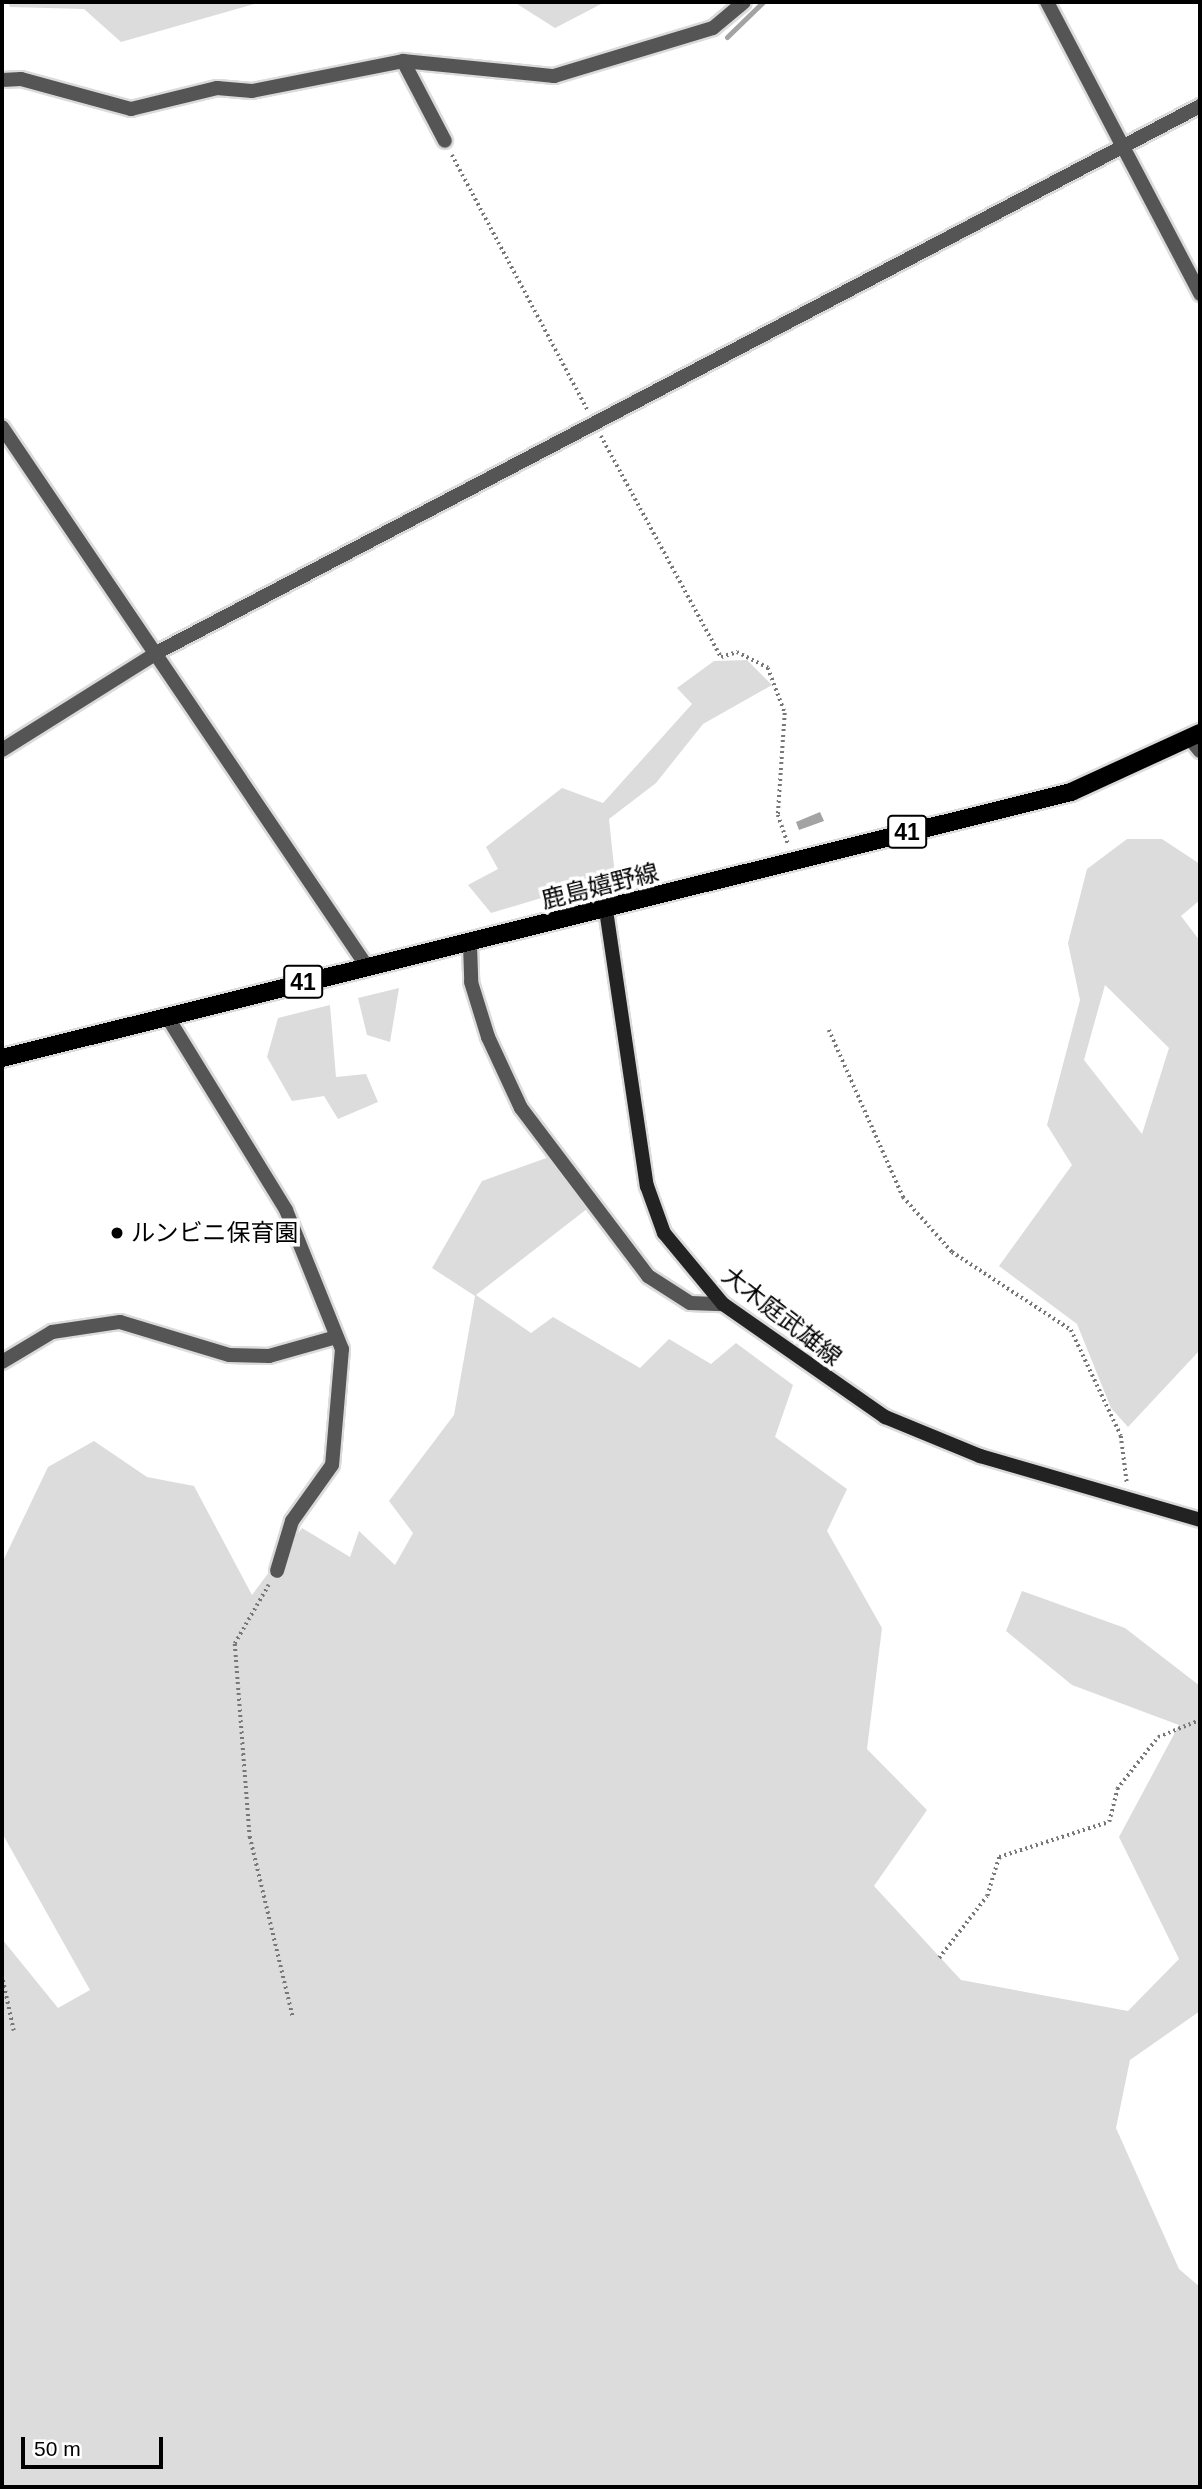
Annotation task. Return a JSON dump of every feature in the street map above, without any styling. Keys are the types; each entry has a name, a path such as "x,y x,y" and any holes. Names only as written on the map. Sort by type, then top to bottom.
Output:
{"main road":[{"name":"鹿島嬉野線","path":"2,1058 470,945 1070,792 1197,741"},
{"name":"大木庭武雄線","path":"606,909 648,1186 664,1233 723,1304 884,1417 980,1456 1129,1496 1200,1520"}],"street":[{"path":"2,80 131,109 217,88 251,92 403,61 554,76 713,27 744,2"},
{"path":"1046,2 1200,294"},
{"path":"403,61 445,141"},
{"path":"2,750 158,652 1200,106"},
{"path":"2,426 158,652 368,968"},
{"path":"470,945 471,982 488,1037 522,1108 648,1276 690,1303 723,1304"},
{"path":"167,1017 286,1210 342,1349 332,1465 292,1521 277,1571"},
{"path":"2,1362 52,1332 121,1322 229,1355 269,1356 336,1337"}],"path":[{"path":"445,141 721,657 755,656 768,668 785,713 778,815 794,863"},
{"path":"829,1030 903,1197 952,1252 1071,1330 1121,1437 1129,1496"},
{"path":"277,1571 235,1644 250,1837 293,2018"},
{"path":"939,1958 987,1896 999,1857 1110,1822 1117,1789 1158,1737 1200,1720"},
{"path":"2,1975 14,2031"}],"shaded area":[{"path":"8,2 261,2 121,42 84,9 10,7"},
{"path":"514,2 605,2 555,28"},
{"path":"747,660 772,685 703,724 656,783 609,819 615,876 491,913 468,885 498,869 486,847 562,788 603,803 692,704 677,688 714,661"},
{"path":"820,812 824,821 799,830 796,822"},
{"path":"1127,839 1162,839 1200,864 1200,900 1181,916 1200,941 1200,1350 1128,1427 1111,1408 1077,1324 999,1266 1072,1165 1047,1125 1080,1000 1068,943 1087,869","holes":["1105,985 1169,1048 1142,1134 1084,1060"]},
{"path":"399,988 390,1042 367,1035 358,998"},
{"path":"330,1005 336,1077 366,1074 378,1102 338,1119 324,1096 292,1101 267,1057 278,1018"},
{"path":"552,1156 592,1205 476,1295 531,1333 553,1317 640,1368 669,1339 711,1364 736,1343 793,1385 775,1437 847,1489 827,1531 882,1628 867,1749 927,1810 874,1886 961,1980 1128,2011 1179,1959 1119,1837 1179,1725 1072,1685 1006,1631 1022,1591 1125,1628 1200,1686 1200,2011 1130,2060 1116,2128 1179,2269 1200,2287 1200,2487 2,2487 2,1939 58,2008 90,1990 2,1833 2,1563 48,1467 94,1441 147,1477 194,1486 252,1595 302,1528 350,1557 359,1531 395,1565 413,1533 389,1501 454,1415 475,1296 432,1268 482,1181"}],"waterway":[{"path":"727,37 763,2"}],"place":[{"name":"ルンビニ保育園","path":"117,1233"}]}
